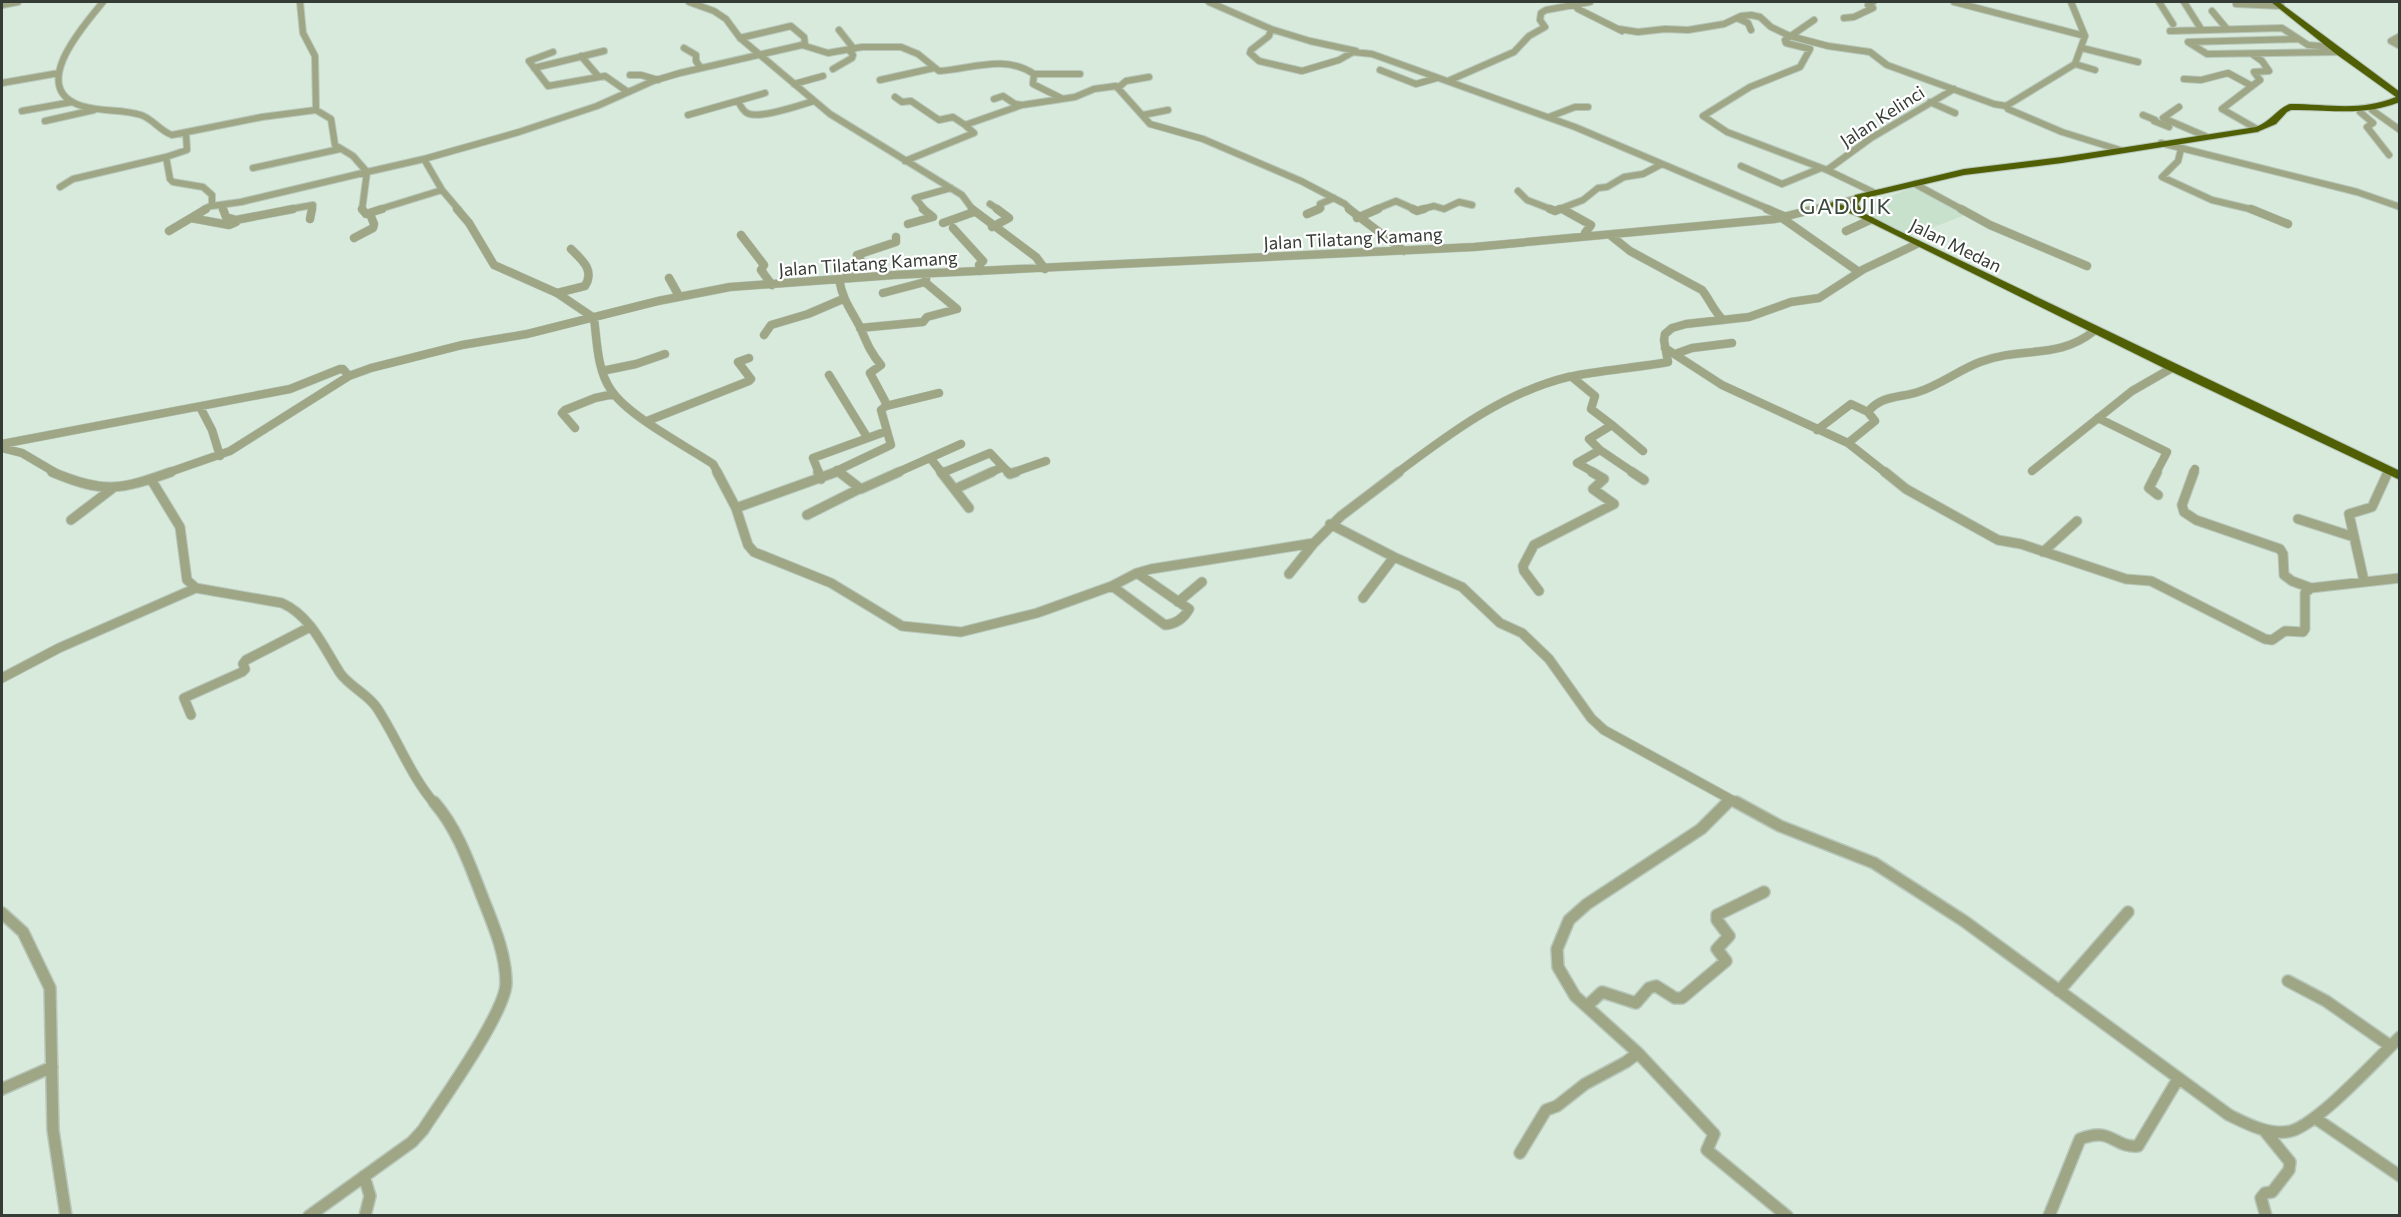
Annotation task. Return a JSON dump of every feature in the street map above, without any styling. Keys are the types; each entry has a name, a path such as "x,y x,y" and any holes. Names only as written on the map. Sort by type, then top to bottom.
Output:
{"highway":[{"path":"2279,3 2399,99"},
{"path":"2279,3 2373,73 2400,88"},
{"name":"Jalan Medan","path":"1855,199 1873,192 1964,172 2257,129 2282,116 2283,110 2290,107 2360,111 2372,110 2399,99"},
{"path":"1855,199 1854,207 1865,218"},
{"name":"Jalan Medan","path":"1833,205 1865,218 2172,369 2400,476"}],"street":[{"path":"2,4 18,2"},
{"path":"104,2 72,42 60,65 60,93 72,102 96,109 142,115 166,134 186,134 258,118 316,110 330,118 333,141 339,149 353,156 367,172 362,210 370,214 374,224 373,228 354,238"},
{"path":"300,2 303,33 315,56 316,110"},
{"path":"689,2 724,18 740,38 814,101 852,129 890,149 964,197 974,212 1036,257 1045,269"},
{"path":"1209,2 1271,29 1310,41 1359,51 1549,117 1784,217 1859,272"},
{"path":"1448,81 1471,74 1510,54 1529,36 1545,27 1540,20 1543,12 1590,2"},
{"path":"1844,18 1851,18 1873,8 1868,5 1873,2"},
{"path":"1954,2 2085,36"},
{"path":"2071,2 2085,36 2075,64"},
{"path":"2159,2 2174,24"},
{"path":"2184,2 2201,29"},
{"path":"1577,3 1578,9 1633,38"},
{"path":"2236,4 2279,3"},
{"path":"2212,11 2228,29"},
{"path":"1619,29 1634,32 1665,29 1688,30 1724,24 1745,15 1758,16 1771,27 1790,36 1828,46 1867,51 1887,65 1994,104 2006,106 2020,115 2069,135 2105,143 2120,150"},
{"path":"1737,18 1748,24 1751,30"},
{"path":"1814,20 1786,39 1786,43 1810,49 1800,67 1750,87 1703,116 1727,132 1824,169 1873,192"},
{"path":"740,38 791,26 804,37 805,44"},
{"path":"2170,31 2282,28 2310,46 2335,50"},
{"path":"1271,29 1269,36 1253,47 1250,53 1258,60 1291,70 1312,70 1351,52 1359,51"},
{"path":"833,69 842,66 841,62 853,56 839,30"},
{"path":"2400,36 2391,41 2400,46"},
{"path":"2298,39 2188,42 2206,53 2335,50"},
{"path":"169,231 212,205 221,205 424,159 586,110 658,80 700,67 805,44 828,53 851,49 901,47 918,54 934,68 945,71 981,64 1005,63 1027,68 1034,74 1080,74"},
{"path":"684,48 696,55 696,61 700,67"},
{"path":"2082,48 2138,62"},
{"path":"534,68 604,51"},
{"path":"553,52 529,61 551,86 607,77 628,92"},
{"path":"2251,53 2269,70 2254,72 2260,79 2234,102 2222,109 2257,129"},
{"path":"581,56 599,77"},
{"path":"2006,106 2075,64 2095,70"},
{"path":"880,80 934,68"},
{"path":"1380,70 1400,74 1416,84 1437,78"},
{"path":"2,83 59,73"},
{"path":"2184,79 2202,80 2227,73 2252,86"},
{"path":"1034,74 1033,84 1061,98"},
{"path":"630,75 641,75 658,80"},
{"path":"794,84 824,76"},
{"path":"965,125 1022,105 1074,97 1108,87 1119,87 1126,81 1149,77"},
{"path":"1119,87 1154,125 1208,140 1334,198 1345,204 1357,218 1404,251"},
{"name":"Jalan Kelinci","path":"1741,166 1782,184 1824,169 1954,89"},
{"path":"693,123 686,112 765,93"},
{"path":"994,99 1003,96 1022,105"},
{"path":"895,97 902,102 911,101 939,120 952,117 975,132 905,160"},
{"path":"738,101 746,112 751,114 814,101"},
{"path":"22,111 72,102"},
{"path":"1930,102 1955,113"},
{"path":"1549,117 1575,107 1588,107"},
{"path":"2153,121 2179,107"},
{"path":"45,121 96,109"},
{"path":"1143,115 1168,110"},
{"path":"2372,110 2400,130"},
{"path":"2360,111 2373,123 2367,127 2388,154"},
{"path":"2143,115 2169,127"},
{"path":"2162,117 2205,136"},
{"path":"60,187 74,179 187,150 186,134"},
{"path":"2161,143 2357,192 2387,201 2399,209"},
{"path":"253,168 339,149"},
{"path":"2181,149 2178,161 2162,177 2212,200 2251,209 2288,224"},
{"path":"166,157 171,181 210,191 213,194 212,205"},
{"path":"424,159 442,190 468,223 494,265 557,293 594,318 602,371 614,394 647,421 713,464 736,508 748,545 754,552 831,583 902,626 966,631 1037,613 1112,586 1137,573 1231,554 1314,543"},
{"path":"1564,210 1598,188 1607,187 1624,177 1643,174 1662,165"},
{"path":"1916,184 1990,225 2087,266"},
{"path":"908,224 933,217 915,198 951,188"},
{"path":"370,214 442,190"},
{"path":"1518,191 1527,200 1550,210 1564,210 1592,225 1586,233 1590,237"},
{"path":"1307,214 1322,207 1320,204 1334,198"},
{"name":"Jalan Tilatang Kamang","path":"2,446 22,453 50,471 81,484 113,489 152,481 219,456 254,438 349,376 381,365 452,347 527,334 679,296 730,287 842,278 925,279 981,272 1404,251 1590,237 1784,217 1855,199"},
{"path":"1357,218 1396,201 1417,211 1434,206 1444,209 1459,202 1472,205"},
{"path":"990,204 1009,218 992,227"},
{"path":"221,205 226,217 237,220"},
{"path":"191,218 229,225 237,220 313,205 310,219"},
{"path":"943,223 974,212"},
{"path":"1846,231 1865,218"},
{"path":"953,228 983,261 979,265 981,272"},
{"path":"741,235 764,265 761,270 772,285"},
{"path":"1610,235 1630,251 1702,290 1710,300 1712,309 1723,320"},
{"path":"886,406 870,373 881,365 869,351 860,328 843,299 842,278 849,271 864,265 857,255 896,242 896,237"},
{"path":"1290,574 1330,524 1474,418 1523,393 1572,377 1668,362 1670,360 1665,348 1665,334 1672,328 1686,324 1749,317 1791,302 1819,297 1859,272 1917,244"},
{"path":"557,293 585,286 590,279 589,268 571,249"},
{"path":"669,278 679,296"},
{"path":"860,328 923,322 927,317 957,309 925,279 883,293"},
{"path":"764,335 771,325 808,314 843,299"},
{"path":"1868,412 1887,398 1914,393 1980,362 2009,353 2064,349 2094,331"},
{"path":"1675,354 1692,348 1732,343"},
{"path":"1665,348 1722,386 1848,443 1906,489 1998,540 2021,544 2126,579 2151,581 2265,639 2272,640 2285,631 2303,632 2305,629 2305,593 2311,588"},
{"path":"602,371 636,364 665,354"},
{"path":"647,421 750,381 751,379 738,362 749,358"},
{"path":"2,446 82,427 200,407 295,387 340,369 343,369 349,376"},
{"path":"2032,471 2132,391 2172,369"},
{"path":"830,375 867,437"},
{"path":"1572,377 1595,396 1591,409 1643,451"},
{"path":"736,508 821,479 890,447 881,409 939,393"},
{"path":"575,428 562,413 565,410 614,394"},
{"path":"1817,430 1851,404 1868,412 1875,421 1848,443"},
{"path":"200,407 212,430 219,456"},
{"path":"2098,418 2167,452 2149,488 2158,495"},
{"path":"1612,424 1589,439 1600,450 1644,480"},
{"path":"821,479 813,458 887,431"},
{"path":"807,515 859,489 932,459 961,444"},
{"path":"1539,591 1524,572 1523,566 1534,544 1614,504 1593,489 1604,479 1577,463 1600,450"},
{"path":"942,473 986,453 1007,473 1012,474 1046,461"},
{"path":"932,459 969,507"},
{"path":"955,489 1003,467"},
{"path":"2195,469 2182,505 2184,512 2196,520 2280,549 2283,554 2286,578 2311,588 2364,580 2400,578"},
{"path":"837,470 859,489"},
{"path":"2364,580 2349,514 2372,507 2388,471"},
{"path":"152,481 179,523 187,580 196,588 282,603 293,608 318,635 340,674 379,710 418,784 449,819 501,947 506,985 494,1018 423,1130 412,1142 309,1215"},
{"path":"71,520 113,489"},
{"path":"2298,519 2354,537"},
{"path":"2043,552 2077,522"},
{"path":"1330,524 1394,557 1462,587 1500,623 1522,633 1549,659 1591,718 1604,730 1788,830 1874,863 1964,921 2178,1079 2229,1115 2249,1126 2264,1130 2290,1131 2315,1119 2400,1037"},
{"path":"1363,598 1394,557"},
{"path":"1112,586 1165,625 1170,625 1187,613 1189,609 1137,573"},
{"path":"1178,602 1202,582"},
{"path":"2,678 58,648 196,588"},
{"path":"191,715 184,700 186,696 243,672 245,669 243,662 310,627"},
{"path":"1730,800 1701,829 1587,904 1569,920 1557,949 1557,967 1575,996 1588,1005 1638,1053 1714,1134 1707,1150 1787,1215"},
{"path":"1588,1005 1597,994 1605,992 1636,1003 1649,988 1656,986 1675,999 1682,998 1726,961 1717,949 1730,936 1717,920 1718,915 1764,892"},
{"path":"2059,991 2128,912"},
{"path":"2,913 23,932 50,988 53,1130 66,1215"},
{"path":"2288,981 2326,1001 2390,1045"},
{"path":"1520,1153 1546,1110 1556,1108 1587,1082 1630,1061 1638,1053"},
{"path":"2,1089 52,1067"},
{"path":"2049,1215 2080,1139 2088,1135 2105,1133 2130,1147 2138,1146 2178,1079"},
{"path":"2315,1119 2400,1176"},
{"path":"2264,1130 2290,1162 2289,1170 2272,1192 2265,1193 2261,1198 2266,1215"},
{"path":"364,1176 371,1191 371,1203 365,1215"}],"shaded area":[{"path":"1917,186 1968,214 1910,236 1870,217 1863,209 1864,206"}],"district":[{"name":"GADUIK","path":"1846,205"}]}
